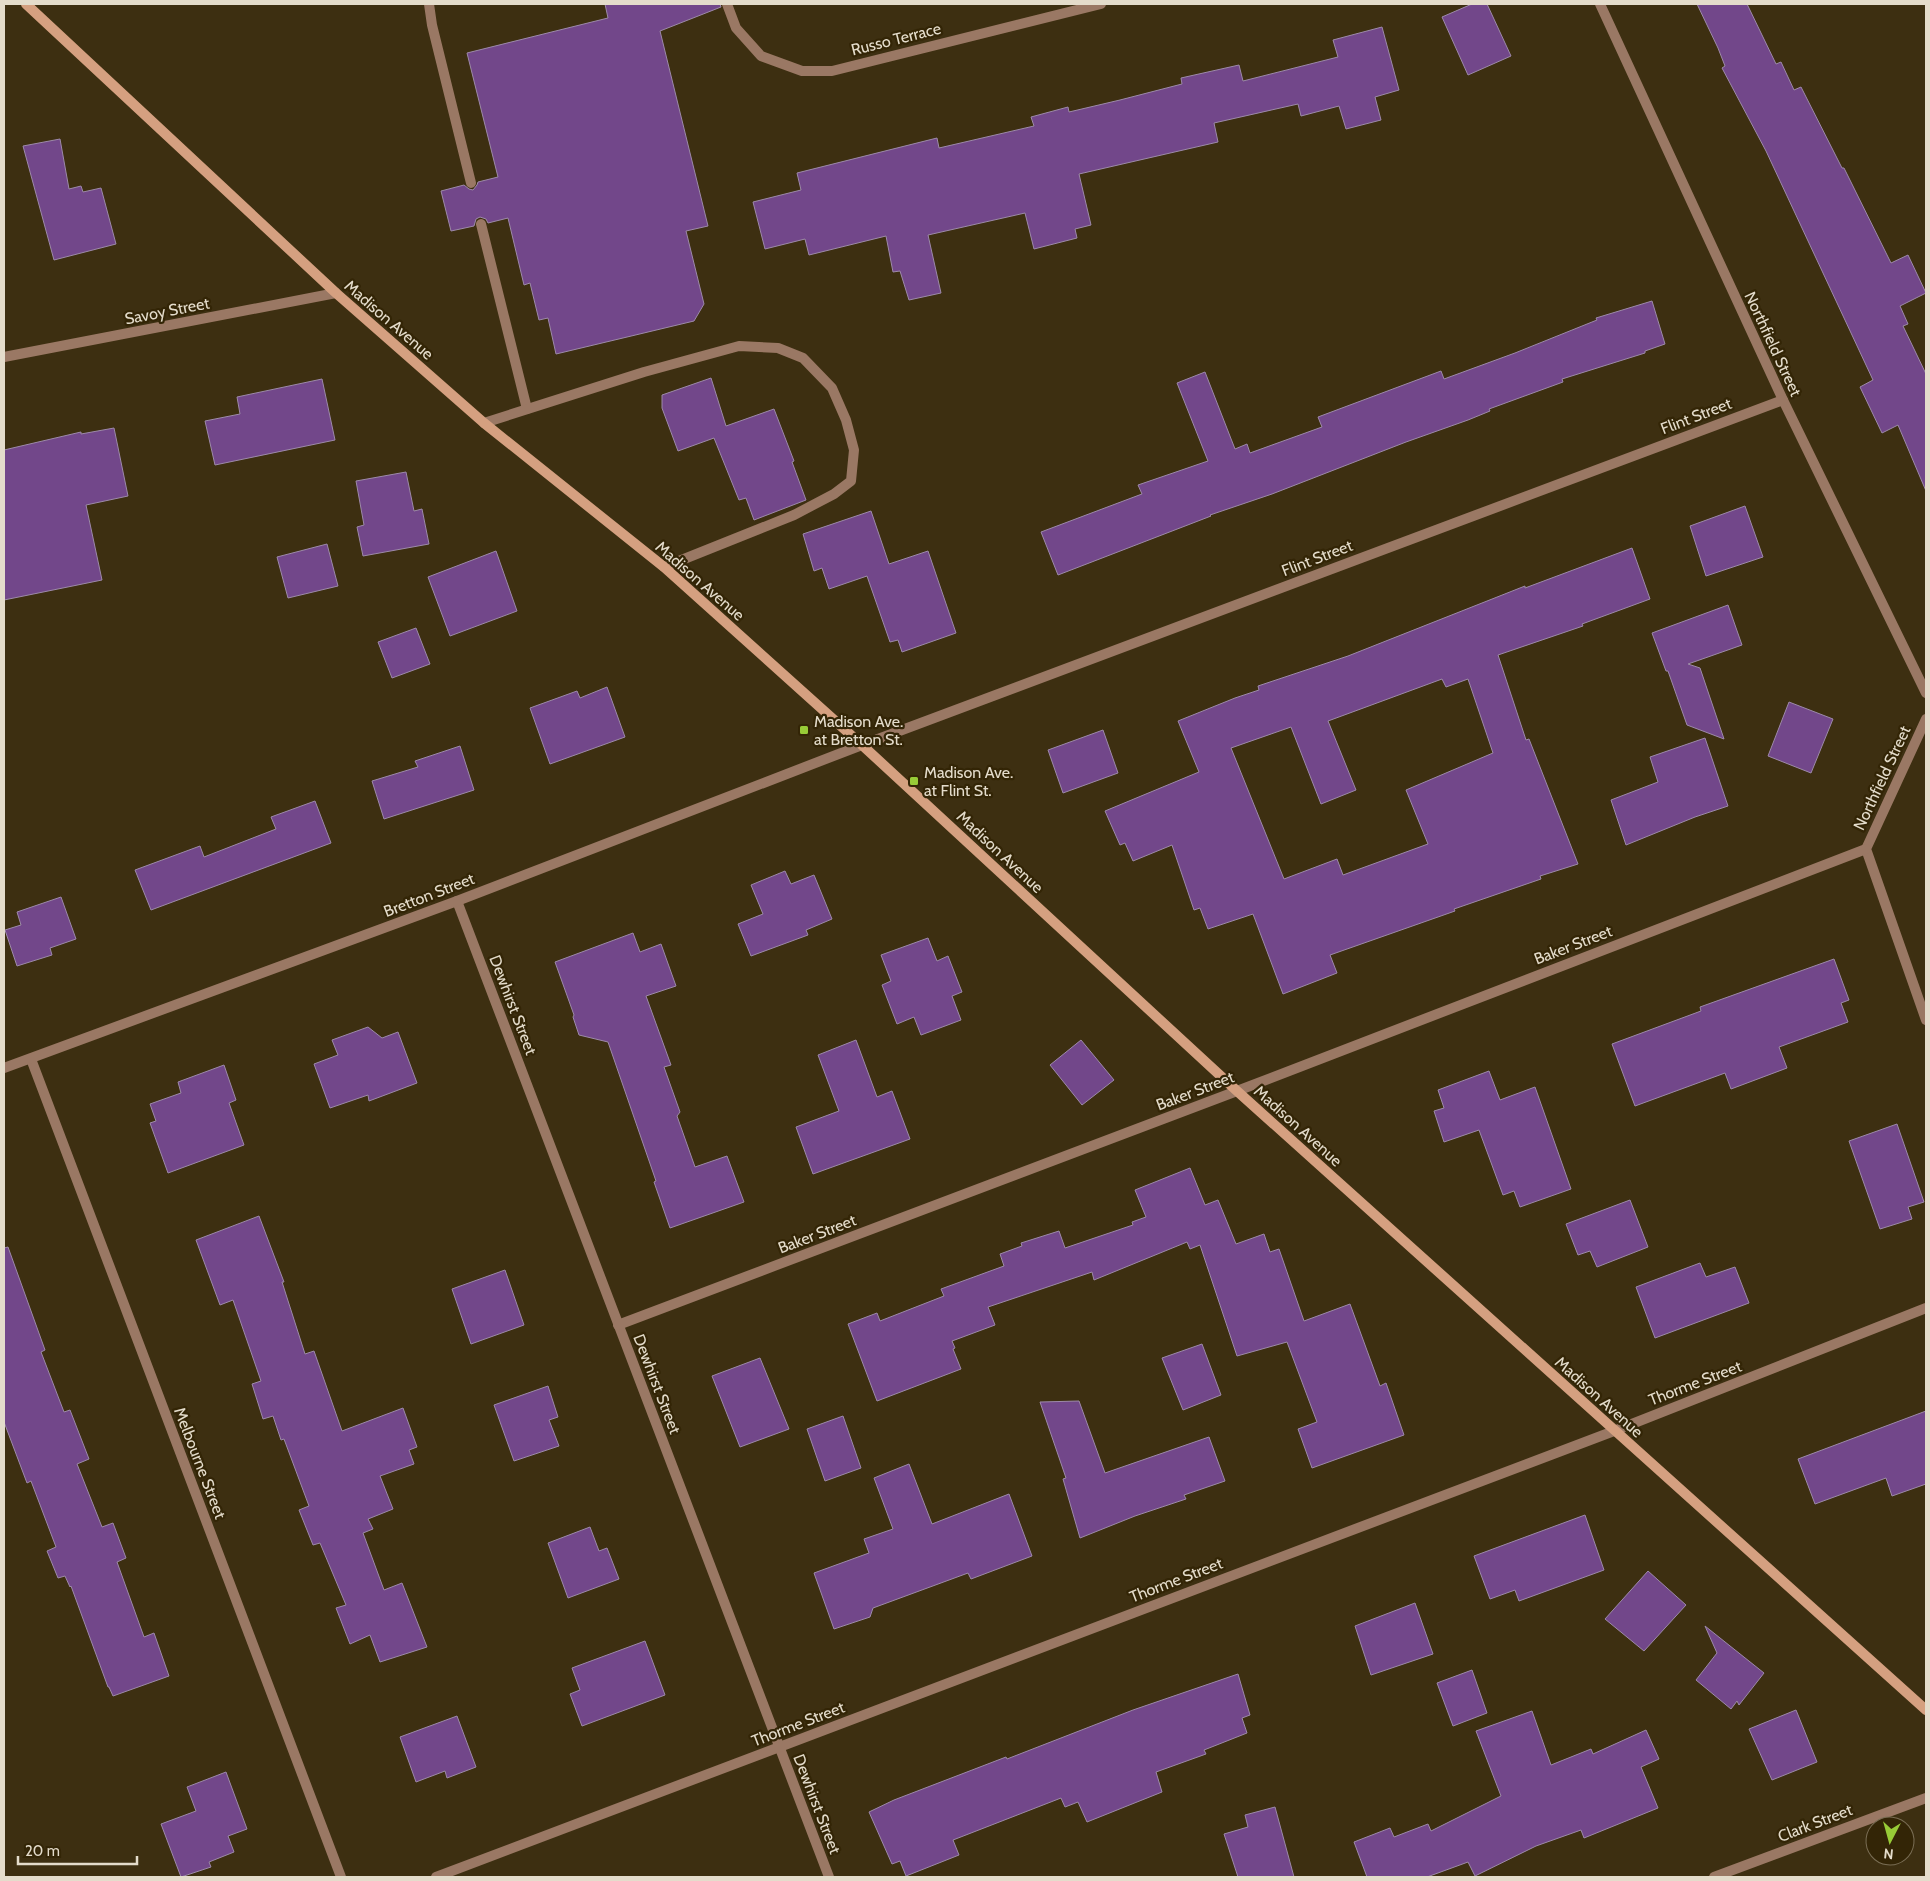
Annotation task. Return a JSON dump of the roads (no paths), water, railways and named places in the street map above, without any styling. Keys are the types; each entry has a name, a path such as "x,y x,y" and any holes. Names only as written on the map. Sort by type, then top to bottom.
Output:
{"main road":[{"name":"Madison Avenue","path":"26,4 336,294 484,423 664,567 862,745 1237,1091 1926,1710"}],"street":[{"path":"430,4 432,25 471,183"},
{"name":"Russo Terrace","path":"727,4 736,28 761,56 802,70 832,71 1101,4"},
{"name":"Northfield Street","path":"1600,4 1783,400 1926,693"},
{"path":"481,224 526,409"},
{"name":"Savoy Street","path":"4,357 336,294"},
{"path":"484,423 644,372 739,346 778,348 803,358 832,388 846,420 854,450 850,481 834,494 794,514 664,567"},
{"name":"Flint Street","path":"862,745 1783,400"},
{"name":"Northfield Street","path":"1926,719 1866,849 1926,1020"},
{"name":"Bretton Street","path":"4,1068 457,901 862,745"},
{"name":"Baker Street","path":"618,1325 1237,1091 1866,849"},
{"name":"Dewhirst Street","path":"457,901 829,1877"},
{"name":"Melbourne Street","path":"31,1059 341,1877"},
{"name":"Thorme Street","path":"436,1877 1614,1431 1926,1308"},
{"name":"Clark Street","path":"1714,1877 1926,1798"}],"place":[{"name":"Madison Ave. at Bretton St.","path":"804,730"},
{"name":"Madison Ave. at Flint St.","path":"914,781"}]}
